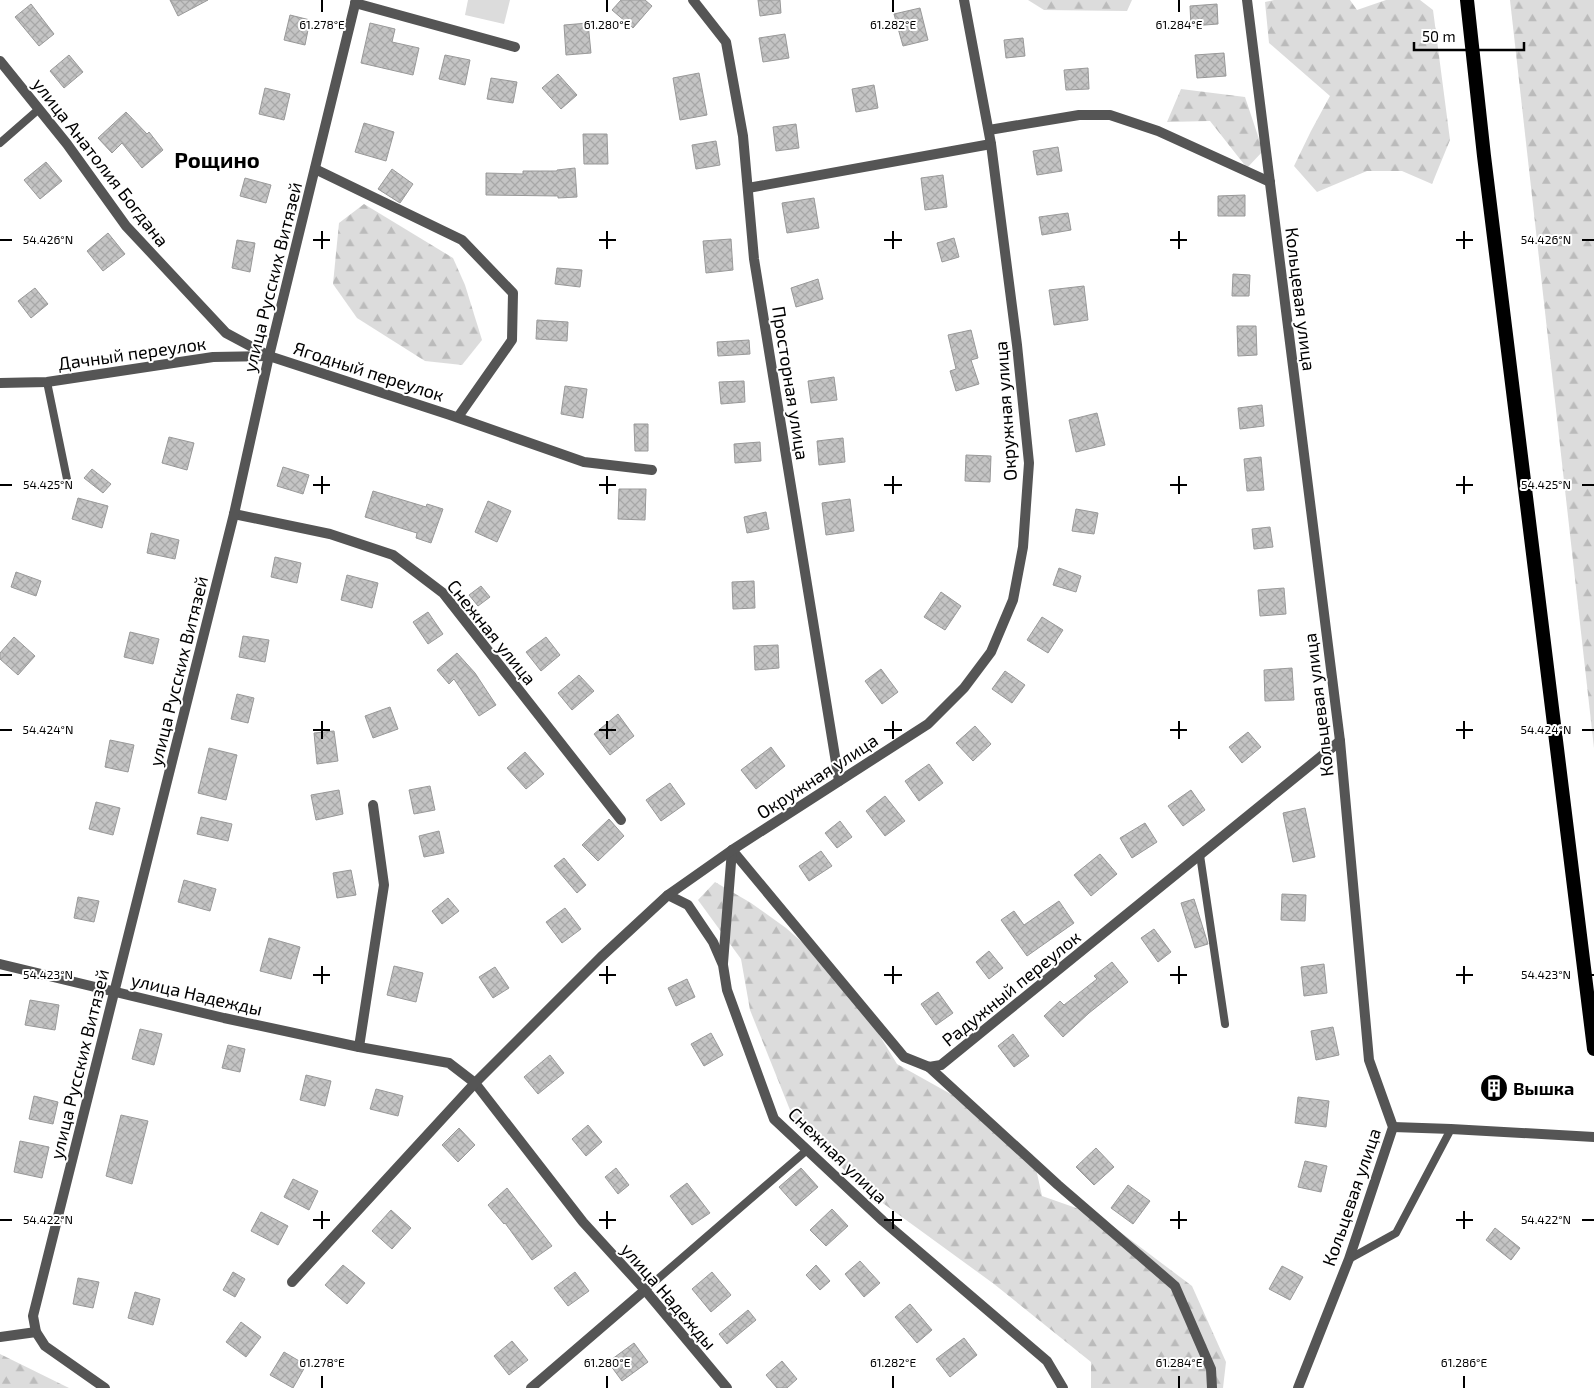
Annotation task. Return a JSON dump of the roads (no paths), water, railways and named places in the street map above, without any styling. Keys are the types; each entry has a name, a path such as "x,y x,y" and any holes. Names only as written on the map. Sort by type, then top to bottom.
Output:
{"highway":[{"path":"1467,0 1594,1049"}],"street":[{"name":"Просторная улица","path":"693,0 726,42 743,136 756,269 839,781"},
{"name":"Окружная улица","path":"475,1083 601,957 668,895 732,850 928,724 964,688 991,652 1013,600 1023,547 1029,463 1017,345 991,144 964,0"},
{"name":"Кольцевая улица","path":"1247,0 1340,741 1369,1060 1393,1127 1348,1260 1298,1388"},
{"path":"355,2 515,48"},
{"name":"улица Русских Витязей","path":"36,1332 33,1316 234,514 269,356 355,2"},
{"name":"улица Анатолия Богдана","path":"0,61 67,144 126,226 226,333 269,356"},
{"path":"989,130 1079,115 1110,115 1158,132 1270,182"},
{"path":"748,188 991,144"},
{"name":"Ягодный переулок","path":"315,169 462,240 513,293 512,340 458,417"},
{"name":"Ягодный переулок","path":"269,356 458,417 584,462 652,470"},
{"name":"Дачный переулок","path":"0,383 47,382 213,357 269,356"},
{"name":"Снежная улица","path":"234,514 330,534 393,555 443,593 621,820"},
{"name":"Радужный переулок","path":"929,1067 942,1065 1340,741"},
{"path":"359,1047 384,885 373,805"},
{"path":"723,964 732,850"},
{"path":"732,850 904,1057 929,1067 1058,1185 1175,1286 1211,1369 1212,1388"},
{"name":"Снежная улица","path":"668,895 688,905 713,942 723,964 728,990 774,1119 883,1221 1047,1361 1063,1388"},
{"name":"улица Надежды","path":"0,964 224,1018 359,1047 449,1063 475,1083 583,1222 645,1290 727,1388"},
{"path":"292,1282 475,1083"},
{"path":"1393,1127 1594,1137"},
{"path":"530,1388 645,1290"},
{"path":"0,1336 36,1332 45,1346 106,1388"}],"lane":[{"path":"0,143 39,109"},
{"path":"47,382 68,484"},
{"path":"1200,855 1225,1024"},
{"path":"1348,1260 1396,1232 1451,1129"},
{"path":"645,1290 807,1150"}],"place":[{"name":"Вышка","path":"1494,1088"}],"district":[{"name":"Рощино","path":"217,159"}]}
